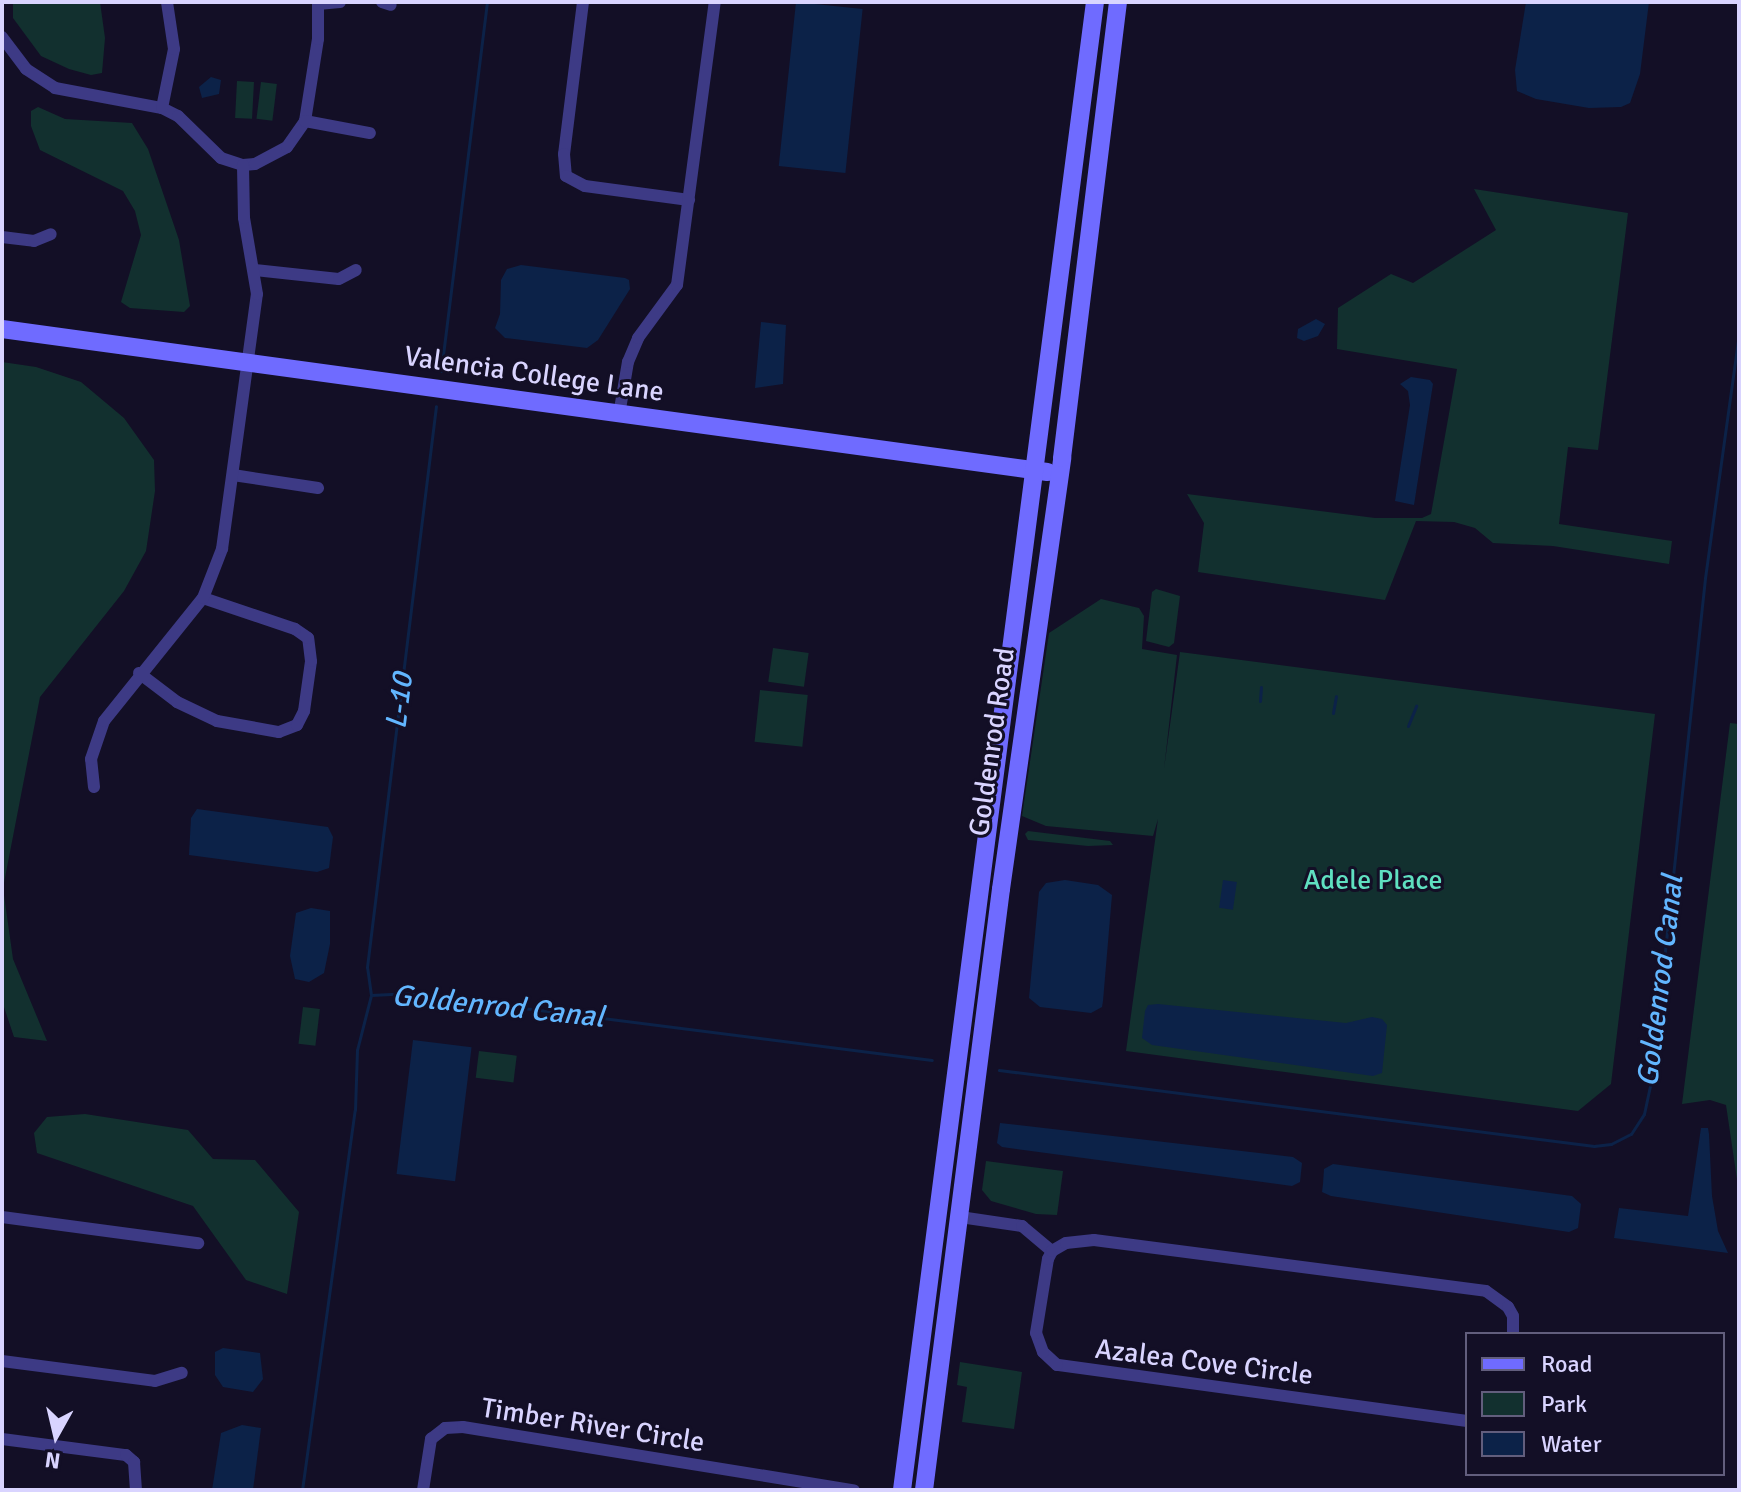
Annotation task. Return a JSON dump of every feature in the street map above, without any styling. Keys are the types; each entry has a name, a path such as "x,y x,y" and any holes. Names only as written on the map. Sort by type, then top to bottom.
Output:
{"main road":[{"name":"Goldenrod Road","path":"902,1490 1037,471 1095,2"},
{"name":"Goldenrod Road","path":"924,1490 1118,2"},
{"path":"1084,92 1092,114 1103,125"},
{"name":"Valencia College Lane","path":"2,329 1058,473"},
{"path":"987,833 999,857 1005,861"},
{"path":"943,1176 951,1204 960,1217"},
{"path":"937,1216 956,1247"}],"street":[{"path":"162,108 174,49 167,2"},
{"path":"2,37 26,69 55,88 162,108 178,116 205,146 221,158 243,165 265,162 279,153 305,121 318,39 318,3 340,2"},
{"path":"583,2 564,154 566,176 585,186 689,200"},
{"path":"619,415 628,362 638,338 651,317 670,300 677,285 715,2"},
{"path":"305,121 370,133"},
{"path":"94,787 91,759 94,741 104,721 139,673 203,598 222,549 257,294 244,218 243,165"},
{"path":"2,237 34,241 51,234"},
{"path":"255,270 339,279 356,270"},
{"path":"233,475 318,488"},
{"path":"139,673 177,702 217,721 279,732 297,725 304,711 311,661 308,638 295,629 203,598"},
{"path":"2,1217 198,1243"},
{"path":"960,1217 1022,1226 1052,1251 1074,1240 1094,1240 1486,1291 1508,1307 1513,1316 1513,1332"},
{"name":"Azalea Cove Circle","path":"1052,1251 1045,1270 1036,1333 1043,1352 1057,1365 1465,1421"},
{"path":"2,1361 155,1381 182,1373"},
{"name":"Timber River Circle","path":"423,1490 431,1439 445,1428 463,1427 800,1487 854,1490"},
{"path":"2,1439 126,1455 134,1462 136,1490"}],"green space":[{"path":"13,2 100,2 105,38 102,73 91,75 69,69 41,56 13,18"},
{"path":"237,81 254,82 252,119 235,118"},
{"path":"261,82 277,84 272,121 256,119"},
{"path":"38,107 65,119 132,123 148,149 179,240 190,306 184,312 130,308 121,302 141,235 135,211 123,191 40,150 31,126 31,111"},
{"path":"1474,189 1628,213 1598,450 1568,447 1559,524 1672,541 1669,564 1553,546 1493,543 1475,528 1454,522 1416,521 1385,600 1198,572 1204,523 1187,494 1375,518 1422,518 1431,514 1457,369 1337,349 1338,308 1391,274 1413,283 1496,230"},
{"path":"2,362 36,367 81,382 124,418 154,460 155,491 146,551 124,591 40,697 3,888 13,959 47,1041 14,1037 2,1001"},
{"path":"1156,589 1180,596 1174,643 1169,647 1146,641 1152,592"},
{"name":"Adele Place","path":"1101,599 1139,608 1144,616 1142,649 1177,655 1164,769 1180,652 1655,714 1611,1084 1578,1111 1126,1051 1158,819 1153,836 1046,826 1022,816 1049,633"},
{"path":"773,648 809,653 804,687 768,682"},
{"path":"760,690 808,695 802,747 755,742"},
{"path":"1730,723 1739,724 1739,1193 1726,1105 1710,1100 1682,1104"},
{"path":"1028,831 1110,841 1113,845 1088,846 1028,840 1025,834"},
{"path":"303,1007 320,1009 315,1046 298,1044"},
{"path":"479,1051 517,1056 513,1082 476,1078"},
{"path":"85,1114 188,1130 213,1159 255,1160 299,1212 287,1294 246,1280 193,1206 37,1153 34,1133 47,1117"},
{"path":"986,1161 1063,1171 1057,1215 1036,1214 991,1201 982,1190"},
{"path":"960,1362 1022,1372 1014,1429 962,1422 967,1387 957,1385"}],"water":[{"path":"796,2 863,9 845,173 779,166"},
{"path":"1526,2 1649,2 1640,74 1630,103 1621,107 1589,108 1536,99 1517,91 1515,70"},
{"path":"211,77 221,80 219,94 202,98 199,87"},
{"path":"521,265 625,278 629,280 630,289 598,340 587,348 505,338 495,328 500,314 501,280 507,269"},
{"path":"1316,319 1325,324 1318,336 1304,341 1297,338 1298,329"},
{"path":"761,322 786,325 783,384 755,388"},
{"path":"1411,377 1430,380 1433,384 1414,505 1395,501 1410,405 1408,391 1400,384"},
{"path":"197,809 328,827 333,837 329,868 317,872 189,855 191,818"},
{"path":"1065,880 1098,885 1112,895 1102,1007 1091,1013 1040,1007 1029,998 1039,892 1046,883"},
{"path":"1223,880 1237,882 1233,910 1219,908"},
{"path":"311,908 330,911 330,944 324,973 309,982 295,979 290,956 296,913"},
{"path":"1148,1005 1346,1023 1372,1017 1382,1019 1387,1025 1382,1073 1373,1076 1152,1045 1142,1038 1145,1011"},
{"path":"413,1040 472,1047 455,1181 397,1174"},
{"path":"1000,1123 1293,1157 1302,1163 1300,1182 1292,1186 1002,1147 997,1143"},
{"path":"1701,1128 1708,1128 1712,1196 1718,1231 1728,1253 1614,1238 1619,1208 1688,1216"},
{"path":"1333,1164 1572,1196 1581,1204 1578,1228 1569,1232 1331,1196 1322,1192 1324,1169"},
{"path":"223,1348 260,1353 263,1379 253,1392 223,1387 215,1375 215,1352"},
{"path":"242,1425 261,1428 253,1490 212,1490 221,1433"}],"waterway":[{"name":"L-10","path":"441,371 487,2"},
{"name":"Goldenrod Canal","path":"999,1070 1594,1146 1611,1144 1631,1134 1644,1114 1651,1081 1705,578 1739,333"},
{"name":"L-10","path":"302,1490 355,1110 357,1050 371,995 367,967 436,406"},
{"path":"1260,701 1261,687"},
{"path":"1333,713 1336,696"},
{"path":"1408,726 1416,706"},
{"name":"Goldenrod Canal","path":"371,995 406,993 932,1060"}]}
